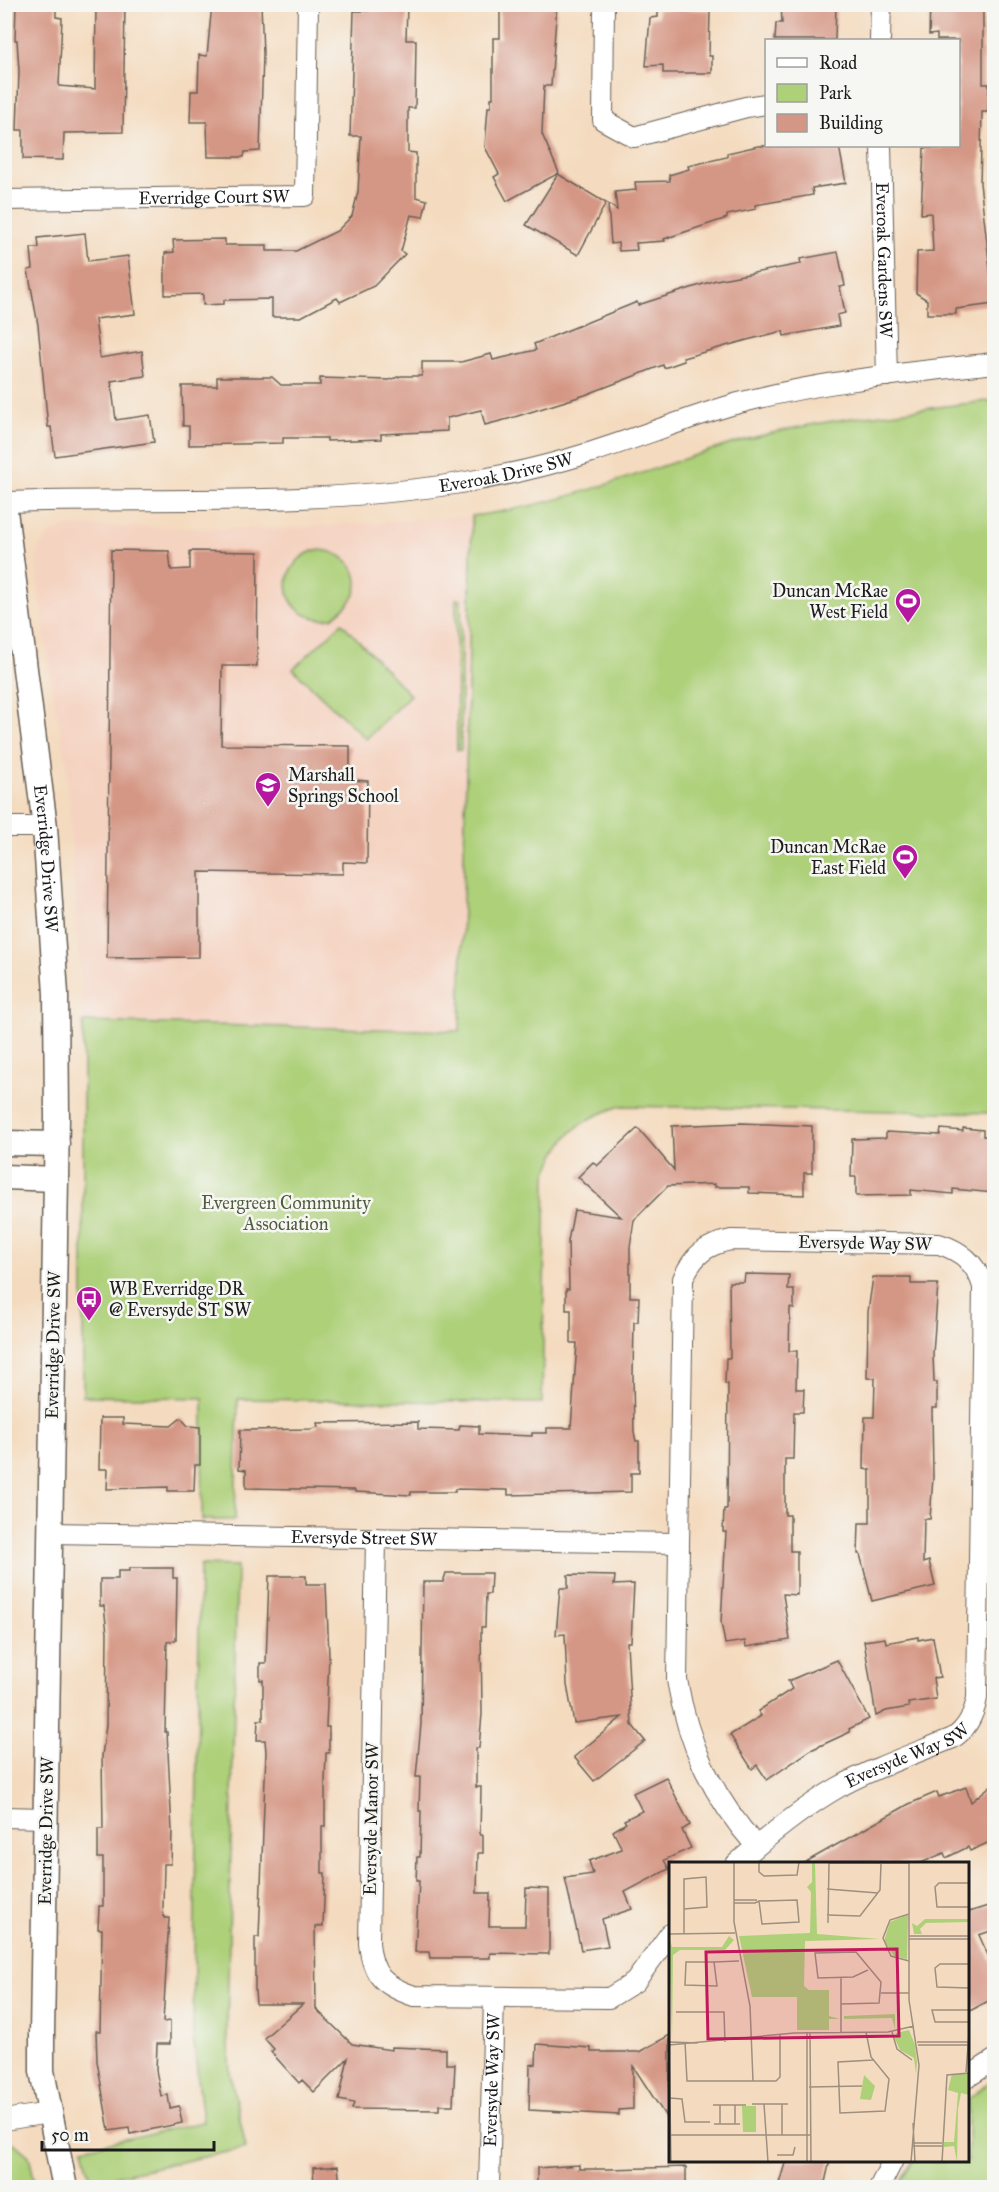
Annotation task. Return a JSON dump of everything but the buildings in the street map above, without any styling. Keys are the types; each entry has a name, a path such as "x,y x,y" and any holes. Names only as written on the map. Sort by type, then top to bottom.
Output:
{"street":[{"name":"Everridge Court SW","path":"4,200 305,196 308,4"},
{"path":"604,4 603,120 634,137 765,104"},
{"path":"880,39 881,4"},
{"name":"Everoak Gardens SW","path":"881,147 887,376"},
{"name":"Everoak Drive SW","path":"4,503 320,498 455,484 557,462 676,422 796,388 845,379 994,363"},
{"name":"Everridge Drive SW","path":"4,503 45,827 56,994 57,1144 42,2071 65,2187"},
{"path":"4,827 45,827"},
{"path":"4,1143 57,1144"},
{"path":"4,1177 56,1179"},
{"name":"Eversyde Way SW","path":"737,1862 809,1806 840,1786 898,1759 953,1738 960,1733 974,1713 977,1698 983,1287 970,1261 962,1253 939,1244 731,1240 704,1249 692,1259 681,1290 677,1680 688,1732 710,1784 735,1822 756,1846"},
{"name":"Eversyde Street SW","path":"50,1533 678,1543"},
{"name":"Eversyde Manor SW","path":"376,1538 371,1959 386,1984 414,1996 494,1998"},
{"path":"4,1817 46,1818"},
{"name":"Eversyde Way SW","path":"489,2187 494,1998 595,2000 617,1995 635,1982 669,1935"},
{"path":"969,2075 994,2060"},
{"path":"4,2121 49,2113"},
{"path":"879,2187 892,2162"}],"shaded area":[{"name":"Marshall Springs School","path":"472,516 461,1031 83,1022 66,759 55,708 38,582 36,562 40,546 52,533 68,526 276,529"}],"green space":[{"name":"Evergreen Community Association","path":"994,400 994,1113 621,1106 593,1117 573,1130 565,1139 546,1176 542,1403 238,1399 235,1520 202,1520 203,1398 83,1396 83,1022 460,1031 472,516 507,511 577,494 714,449 778,431 870,415"},
{"path":"315,550 324,550 341,556 353,568 356,576 355,594 332,618 316,618 303,613 293,604 288,593 288,581 292,569 301,558"},
{"path":"456,599 461,599 461,750 457,750"},
{"path":"342,623 410,695 366,739 293,669"},
{"path":"200,1565 237,1566 227,2031 230,2073 246,2148 91,2181 83,2148 203,2122 193,2034"},
{"path":"994,2079 994,2187 897,2187 912,2162 969,2162 969,2098"},
{"path":"5,2143 14,2143 29,2156 36,2187 5,2187"}],"place":[{"name":"Duncan McRae West Field","path":"908,624"},
{"name":"Marshall Springs School","path":"268,808"},
{"name":"Duncan McRae East Field","path":"905,880"},
{"name":"WB Everridge DR @ Eversyde ST SW","path":"89,1322"}]}
